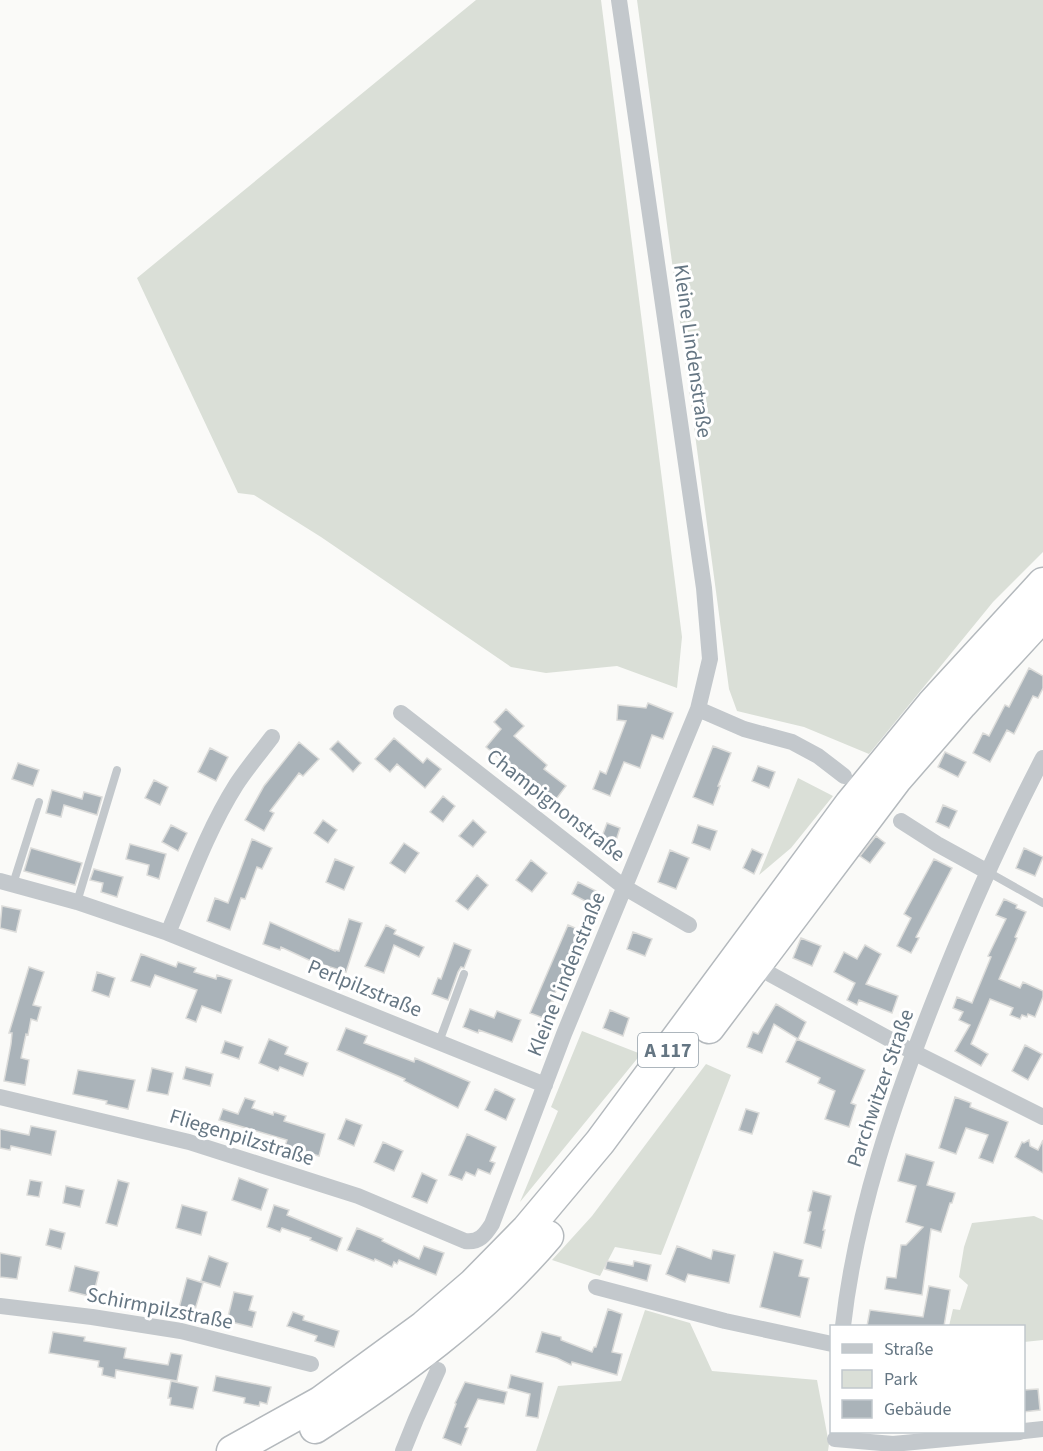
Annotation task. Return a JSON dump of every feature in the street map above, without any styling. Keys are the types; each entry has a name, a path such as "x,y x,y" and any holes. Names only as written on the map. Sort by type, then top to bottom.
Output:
{"highway":[{"name":"A 117","path":"232,1451 320,1402 424,1326 473,1284 527,1229 600,1142 850,804 932,704 1043,583"},
{"name":"A 117","path":"276,1451 367,1395 409,1363 482,1304 541,1244 616,1155 896,780 1043,616"}],"street":[{"name":"Kleine Lindenstraße","path":"465,1241 473,1242 480,1239 492,1224 564,1034 698,709 710,659 704,588 619,0"},
{"path":"698,709 744,729 792,742 818,756 844,776"},
{"name":"Champignonstraße","path":"401,713 624,887 689,925"},
{"path":"168,933 200,854 222,810 235,787 272,737"},
{"name":"Parchwitzer Straße","path":"843,1325 852,1259 863,1214 913,1052 988,872 1043,758"},
{"path":"901,820 936,844 988,872"},
{"name":"Perlpilzstraße","path":"6,883 76,902 168,933 545,1085"},
{"path":"770,974 913,1052 1043,1117"},
{"name":"Fliegenpilzstraße","path":"0,1097 189,1142 358,1196 465,1241"},
{"path":"596,1287 725,1321 830,1344"},
{"name":"Schirmpilzstraße","path":"0,1306 181,1331 310,1364"},
{"path":"404,1451 438,1370"},
{"path":"1025,1431 1043,1429"},
{"path":"835,1440 893,1444 1002,1433"}],"lane":[{"path":"76,902 117,770"},
{"path":"6,883 39,801"},
{"path":"988,872 1043,903"},
{"path":"439,1042 464,974"}],"green space":[{"path":"476,0 601,0 682,637 677,688 617,666 546,673 511,667 321,537 254,495 238,493 137,278"},
{"path":"637,0 1043,0 1043,552 993,602 869,754 804,727 737,711 729,689"},
{"path":"798,778 833,796 791,848 759,875"},
{"path":"582,1031 641,1054 520,1202 558,1111 551,1107"},
{"path":"706,1064 731,1075 661,1255 615,1247 600,1276 552,1260 592,1216"},
{"path":"1034,1216 1043,1220 1043,1340 1025,1342 1025,1325 949,1325 953,1309 960,1310 968,1285 959,1277 964,1247 972,1223"},
{"path":"645,1310 690,1323 712,1371 817,1380 829,1444 828,1451 536,1451 558,1386 621,1381"}],"building":[{"path":"1029,668 1043,676 1043,688 1038,698 1033,696 1014,734 1007,730 990,762 973,753 983,733 989,736 1005,705 1009,707"},
{"path":"648,703 673,713 663,739 652,735 640,768 624,762 610,796 593,789 600,771 606,774 626,721 617,720 618,705 646,708"},
{"path":"506,709 524,726 514,736 547,765 544,769 566,786 554,802 532,783 527,789 507,772 510,768 486,747 501,729 494,722"},
{"path":"394,738 423,763 427,758 441,769 425,788 397,764 390,772 375,759"},
{"path":"338,741 361,763 353,772 330,749"},
{"path":"299,742 319,759 303,776 299,773 270,811 274,813 264,831 245,820 264,786"},
{"path":"713,746 731,753 713,805 693,797"},
{"path":"210,748 228,757 216,781 198,772"},
{"path":"945,752 966,762 958,777 938,767"},
{"path":"18,763 39,770 33,786 12,779"},
{"path":"758,766 775,772 769,788 752,781"},
{"path":"154,780 168,787 160,805 145,798"},
{"path":"52,790 82,799 84,792 102,797 97,815 64,805 61,817 46,813"},
{"path":"443,796 455,806 443,822 430,812"},
{"path":"943,805 957,811 949,828 936,822"},
{"path":"323,820 337,830 328,843 314,833"},
{"path":"473,820 486,832 473,847 459,836"},
{"path":"607,823 620,828 614,847 600,842"},
{"path":"171,825 187,833 178,851 162,842"},
{"path":"698,825 717,831 710,850 692,843"},
{"path":"876,836 885,843 870,863 860,856"},
{"path":"252,839 272,848 262,869 257,867 245,899 241,898 230,930 207,921 215,898 228,903"},
{"path":"404,843 419,853 405,873 390,863"},
{"path":"130,844 166,854 159,879 147,875 149,865 126,859"},
{"path":"31,848 82,863 75,885 24,871"},
{"path":"1024,848 1043,857 1035,876 1016,868"},
{"path":"752,849 763,854 754,874 743,868"},
{"path":"670,850 689,858 676,889 658,882"},
{"path":"335,859 354,867 344,890 326,882"},
{"path":"934,859 952,868 916,937 919,938 911,953 897,946 911,918 904,914"},
{"path":"531,860 547,873 532,892 516,880"},
{"path":"94,869 123,877 117,897 101,892 103,883 90,880"},
{"path":"477,875 488,885 468,910 456,901"},
{"path":"578,882 598,892 591,904 572,894"},
{"path":"1004,899 1026,912 999,979 1020,988 1023,982 1043,991 1043,997 1035,1017 1028,1014 1027,1017 1022,1015 1020,1019 1010,1015 1013,1008 990,999 971,1044 988,1054 981,1066 955,1051 970,1025 959,1020 963,1012 953,1008 957,997 972,1003 991,957 988,956 1006,919 996,915"},
{"path":"2,906 21,910 16,932 0,928"},
{"path":"349,919 362,923 346,972 311,961 281,947 280,950 263,944 270,922 339,951"},
{"path":"386,925 396,930 394,934 424,947 419,957 394,945 384,973 365,966"},
{"path":"568,925 584,932 576,954 573,953 551,1002 553,1002 546,1019 530,1013"},
{"path":"633,932 652,939 645,956 627,949"},
{"path":"801,938 821,946 812,966 793,958"},
{"path":"454,943 471,950 464,968 461,967 458,972 448,1000 432,994 438,978 441,979"},
{"path":"865,945 881,954 866,984 898,996 892,1013 859,1000 857,1005 847,1000 855,983 834,972 844,952 857,959"},
{"path":"141,954 176,967 178,962 196,968 194,972 216,979 217,975 232,980 221,1013 202,1006 196,1022 186,1018 197,990 155,975 150,987 131,981"},
{"path":"29,967 44,972 33,1005 41,1007 37,1021 31,1019 21,1058 29,1060 25,1085 4,1081 11,1044 12,1033 9,1033"},
{"path":"97,972 115,978 109,997 92,991"},
{"path":"776,1004 806,1022 798,1039 774,1024 762,1053 747,1047 753,1032 758,1034"},
{"path":"470,1009 494,1018 497,1011 521,1020 512,1042 479,1030 478,1033 463,1027"},
{"path":"610,1010 629,1018 623,1036 603,1028"},
{"path":"346,1028 367,1036 364,1043 414,1062 415,1058 470,1082 458,1108 404,1081 405,1079 337,1050"},
{"path":"269,1039 288,1047 285,1054 308,1063 303,1076 280,1067 278,1071 259,1063"},
{"path":"797,1039 865,1070 851,1103 856,1105 849,1127 825,1119 835,1091 818,1083 820,1078 786,1062"},
{"path":"225,1041 243,1047 239,1059 221,1053"},
{"path":"1025,1045 1042,1054 1028,1080 1012,1071"},
{"path":"186,1067 213,1074 210,1086 183,1079"},
{"path":"152,1068 173,1073 168,1095 147,1091"},
{"path":"78,1070 135,1080 128,1109 106,1104 107,1101 73,1094"},
{"path":"495,1089 515,1099 506,1120 485,1110"},
{"path":"955,1097 971,1103 970,1107 1008,1122 993,1163 979,1158 988,1135 966,1128 956,1154 939,1148"},
{"path":"245,1098 255,1101 252,1108 273,1115 274,1112 286,1116 284,1121 325,1134 319,1156 285,1146 287,1140 219,1120 223,1109 238,1114"},
{"path":"746,1109 759,1113 752,1134 739,1130"},
{"path":"346,1119 362,1125 354,1146 338,1139"},
{"path":"31,1126 56,1131 51,1155 11,1146 10,1150 0,1148 0,1129 29,1135"},
{"path":"467,1134 496,1147 490,1161 495,1163 490,1174 478,1169 475,1176 466,1172 462,1180 449,1175"},
{"path":"1029,1140 1030,1146 1038,1150 1043,1140 1043,1173 1015,1157 1022,1142"},
{"path":"383,1142 403,1151 394,1171 374,1162"},
{"path":"906,1154 934,1162 927,1185 955,1193 941,1232 931,1229 922,1295 885,1289 887,1277 896,1278 901,1245 906,1245 923,1227 906,1222 916,1186 898,1181"},
{"path":"422,1173 437,1180 427,1203 412,1197"},
{"path":"239,1178 268,1189 261,1210 232,1200"},
{"path":"30,1180 42,1182 39,1197 27,1195"},
{"path":"118,1180 129,1183 117,1226 106,1223"},
{"path":"66,1186 84,1190 80,1207 63,1203"},
{"path":"813,1191 831,1196 821,1248 804,1243"},
{"path":"182,1205 207,1212 201,1235 176,1228"},
{"path":"274,1205 289,1210 287,1215 342,1238 337,1251 310,1240 311,1238 282,1228 280,1232 267,1227"},
{"path":"357,1228 419,1259 424,1246 444,1253 436,1275 399,1260 397,1264 394,1262 392,1267 347,1250"},
{"path":"50,1229 65,1233 61,1249 46,1245"},
{"path":"677,1246 711,1259 713,1250 735,1255 729,1283 688,1274 685,1282 666,1274"},
{"path":"774,1252 803,1260 799,1276 809,1278 800,1317 760,1307"},
{"path":"0,1253 21,1257 17,1279 0,1277"},
{"path":"209,1256 228,1263 220,1287 201,1281"},
{"path":"607,1261 633,1266 634,1261 651,1265 647,1281 605,1269"},
{"path":"75,1266 99,1272 93,1297 69,1291"},
{"path":"187,1278 203,1283 194,1313 179,1308"},
{"path":"929,1286 950,1290 944,1325 867,1325 870,1310 923,1317"},
{"path":"234,1292 253,1296 249,1310 256,1312 252,1327 227,1321"},
{"path":"608,1309 622,1314 612,1352 622,1354 617,1375 572,1362 571,1365 536,1352 542,1332 561,1337 561,1340 592,1352 596,1347"},
{"path":"293,1312 304,1316 303,1320 339,1331 334,1347 315,1341 317,1336 287,1326"},
{"path":"53,1332 85,1337 84,1341 126,1348 124,1358 168,1365 171,1353 182,1355 177,1381 116,1370 115,1378 102,1375 103,1368 98,1367 99,1361 49,1353"},
{"path":"511,1375 543,1383 538,1418 526,1416 530,1394 508,1388"},
{"path":"216,1376 271,1387 267,1404 260,1402 259,1406 244,1403 245,1398 213,1391"},
{"path":"171,1381 198,1387 193,1409 170,1405 171,1398 168,1398"},
{"path":"465,1382 507,1392 504,1404 478,1399 465,1427 468,1428 461,1445 443,1438"},
{"path":"1038,1389 1040,1410 1025,1412 1025,1390"}]}
